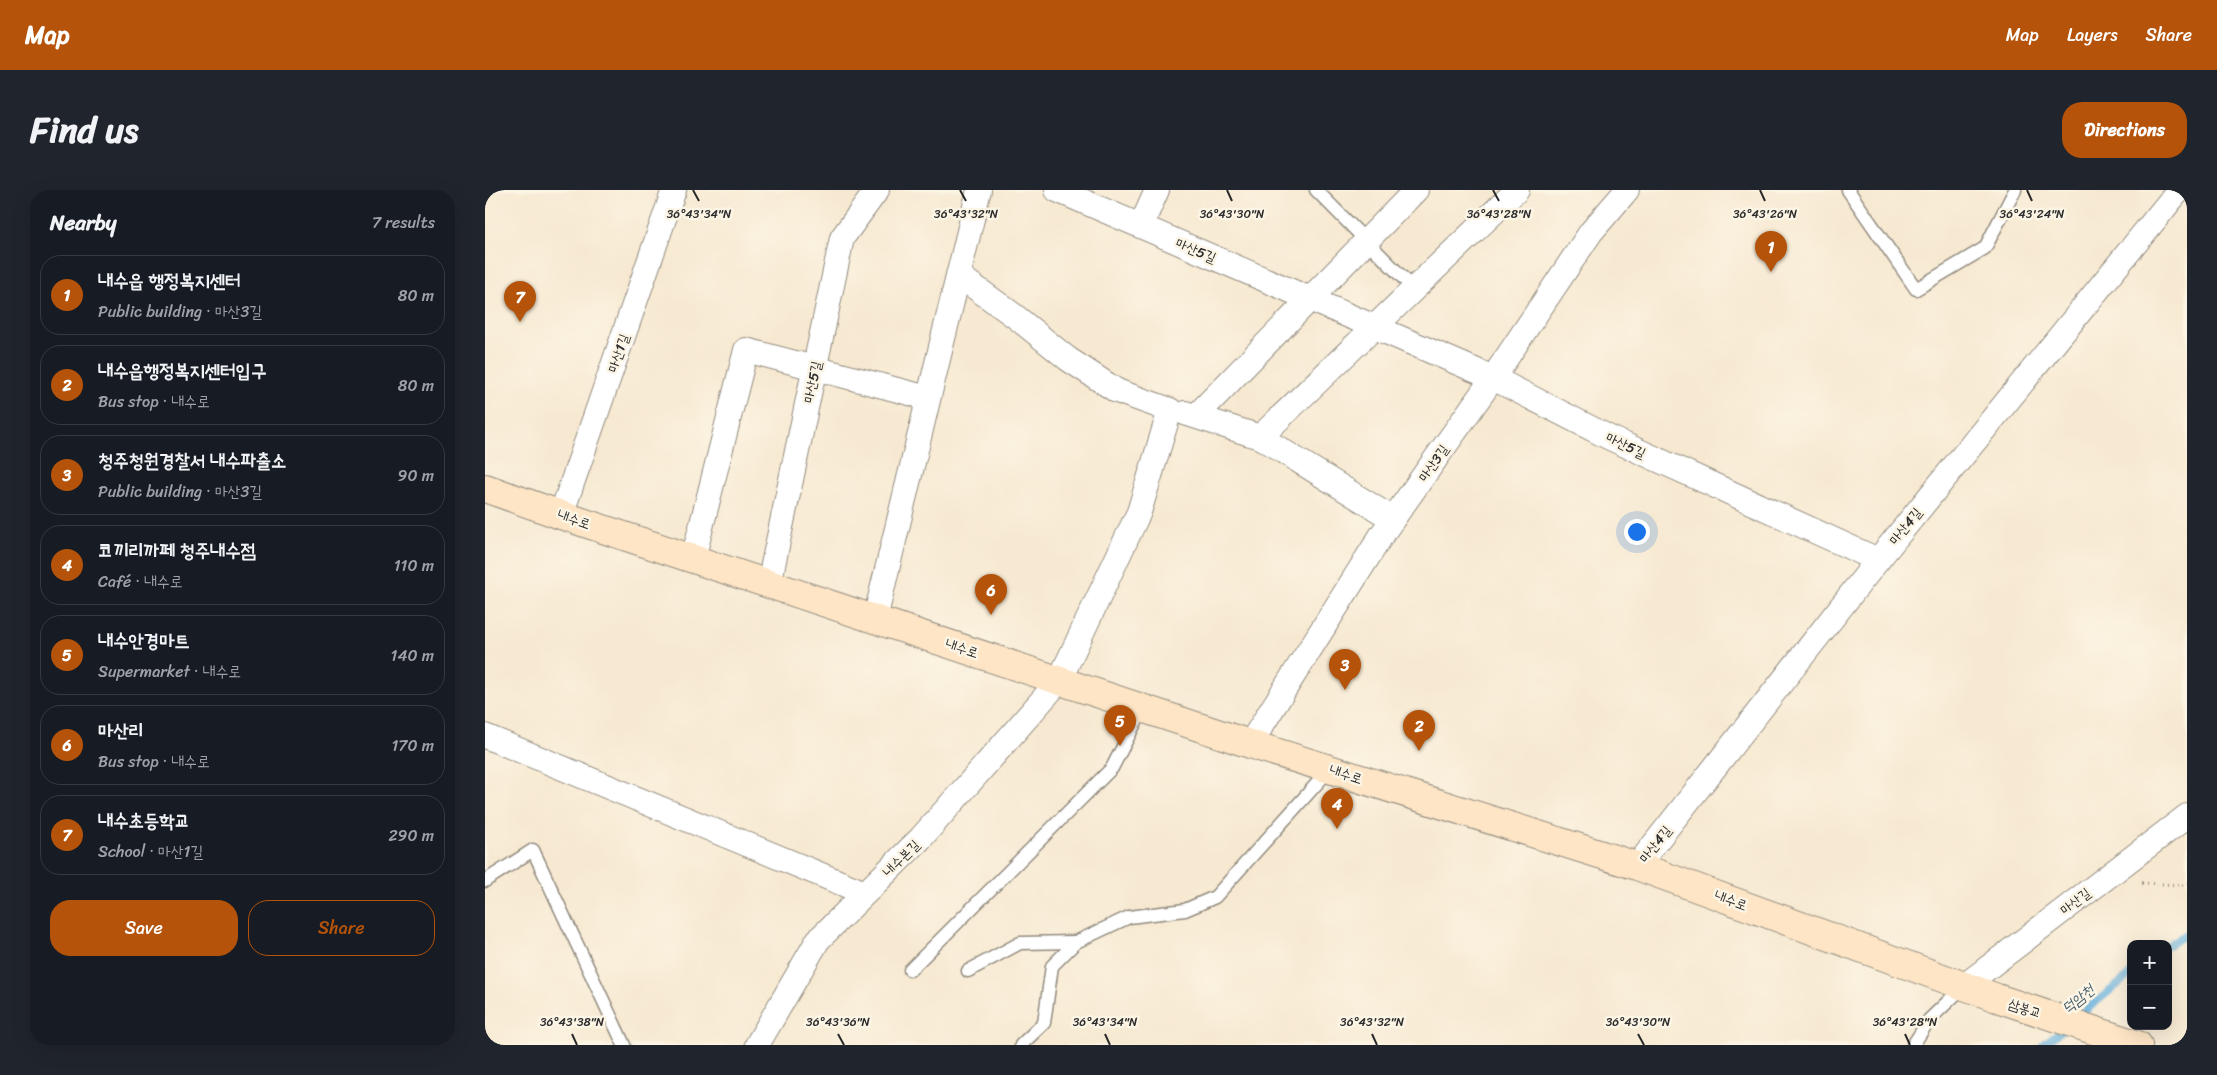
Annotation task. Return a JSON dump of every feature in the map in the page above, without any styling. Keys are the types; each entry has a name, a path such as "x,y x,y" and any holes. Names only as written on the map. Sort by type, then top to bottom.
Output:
{"street":[{"name":"마산1길","path":"561,515 675,190"},
{"name":"마산5길","path":"769,584 842,238 877,190"},
{"path":"875,619 979,190"},
{"name":"마산5길","path":"1057,190 1493,378 1608,437 1878,560"},
{"path":"1141,226 1157,190"},
{"path":"1197,415 1415,190"},
{"path":"1260,437 1376,328 1517,190"},
{"name":"마산3길","path":"1250,744 1393,519 1493,378 1591,232 1627,190"},
{"name":"마산4길","path":"1637,866 1878,560 2179,190"},
{"path":"958,275 1016,317 1068,359 1117,391 1170,410 1197,415 1260,437 1393,519"},
{"path":"693,559 746,350 928,398"},
{"path":"1059,680 1139,512 1170,410"},
{"name":"내수로","path":"485,488 1250,744 1637,866 1997,998"},
{"name":"내수본길","path":"757,1045 818,940 921,838 1059,680"},
{"path":"485,736 865,893"},
{"name":"마산길","path":"1964,986 2187,816"},
{"name":"삼봉교","path":"1997,998 2138,1045"}],"lane":[{"path":"1316,190 1415,290"},
{"path":"1848,190 1915,289 1985,248 2015,190"},
{"path":"910,970 1112,768 1143,708"},
{"path":"1021,1045 1044,1023 1052,966 1076,942 1129,917 1185,910 1215,897 1331,769"},
{"path":"485,881 533,850 625,1045"},
{"path":"968,971 1020,943 1076,942"},
{"path":"1913,1045 1929,1020 1964,986"}],"waterway":[{"name":"덕암천","path":"2172,943 2187,934"},
{"name":"덕암천","path":"2076,1018 2127,977"},
{"name":"덕암천","path":"2043,1045 2065,1027"}],"place":[{"name":"내수읍 행정복지센터","path":"1771,272"},
{"name":"내수초등학교","path":"520,322"},
{"name":"마산리","path":"991,615"},
{"name":"청주청원경찰서 내수파출소","path":"1345,690"},
{"name":"내수안경마트","path":"1120,746"},
{"name":"내수읍행정복지센터입구","path":"1419,751"},
{"name":"코끼리까페 청주내수점","path":"1337,829"}]}
